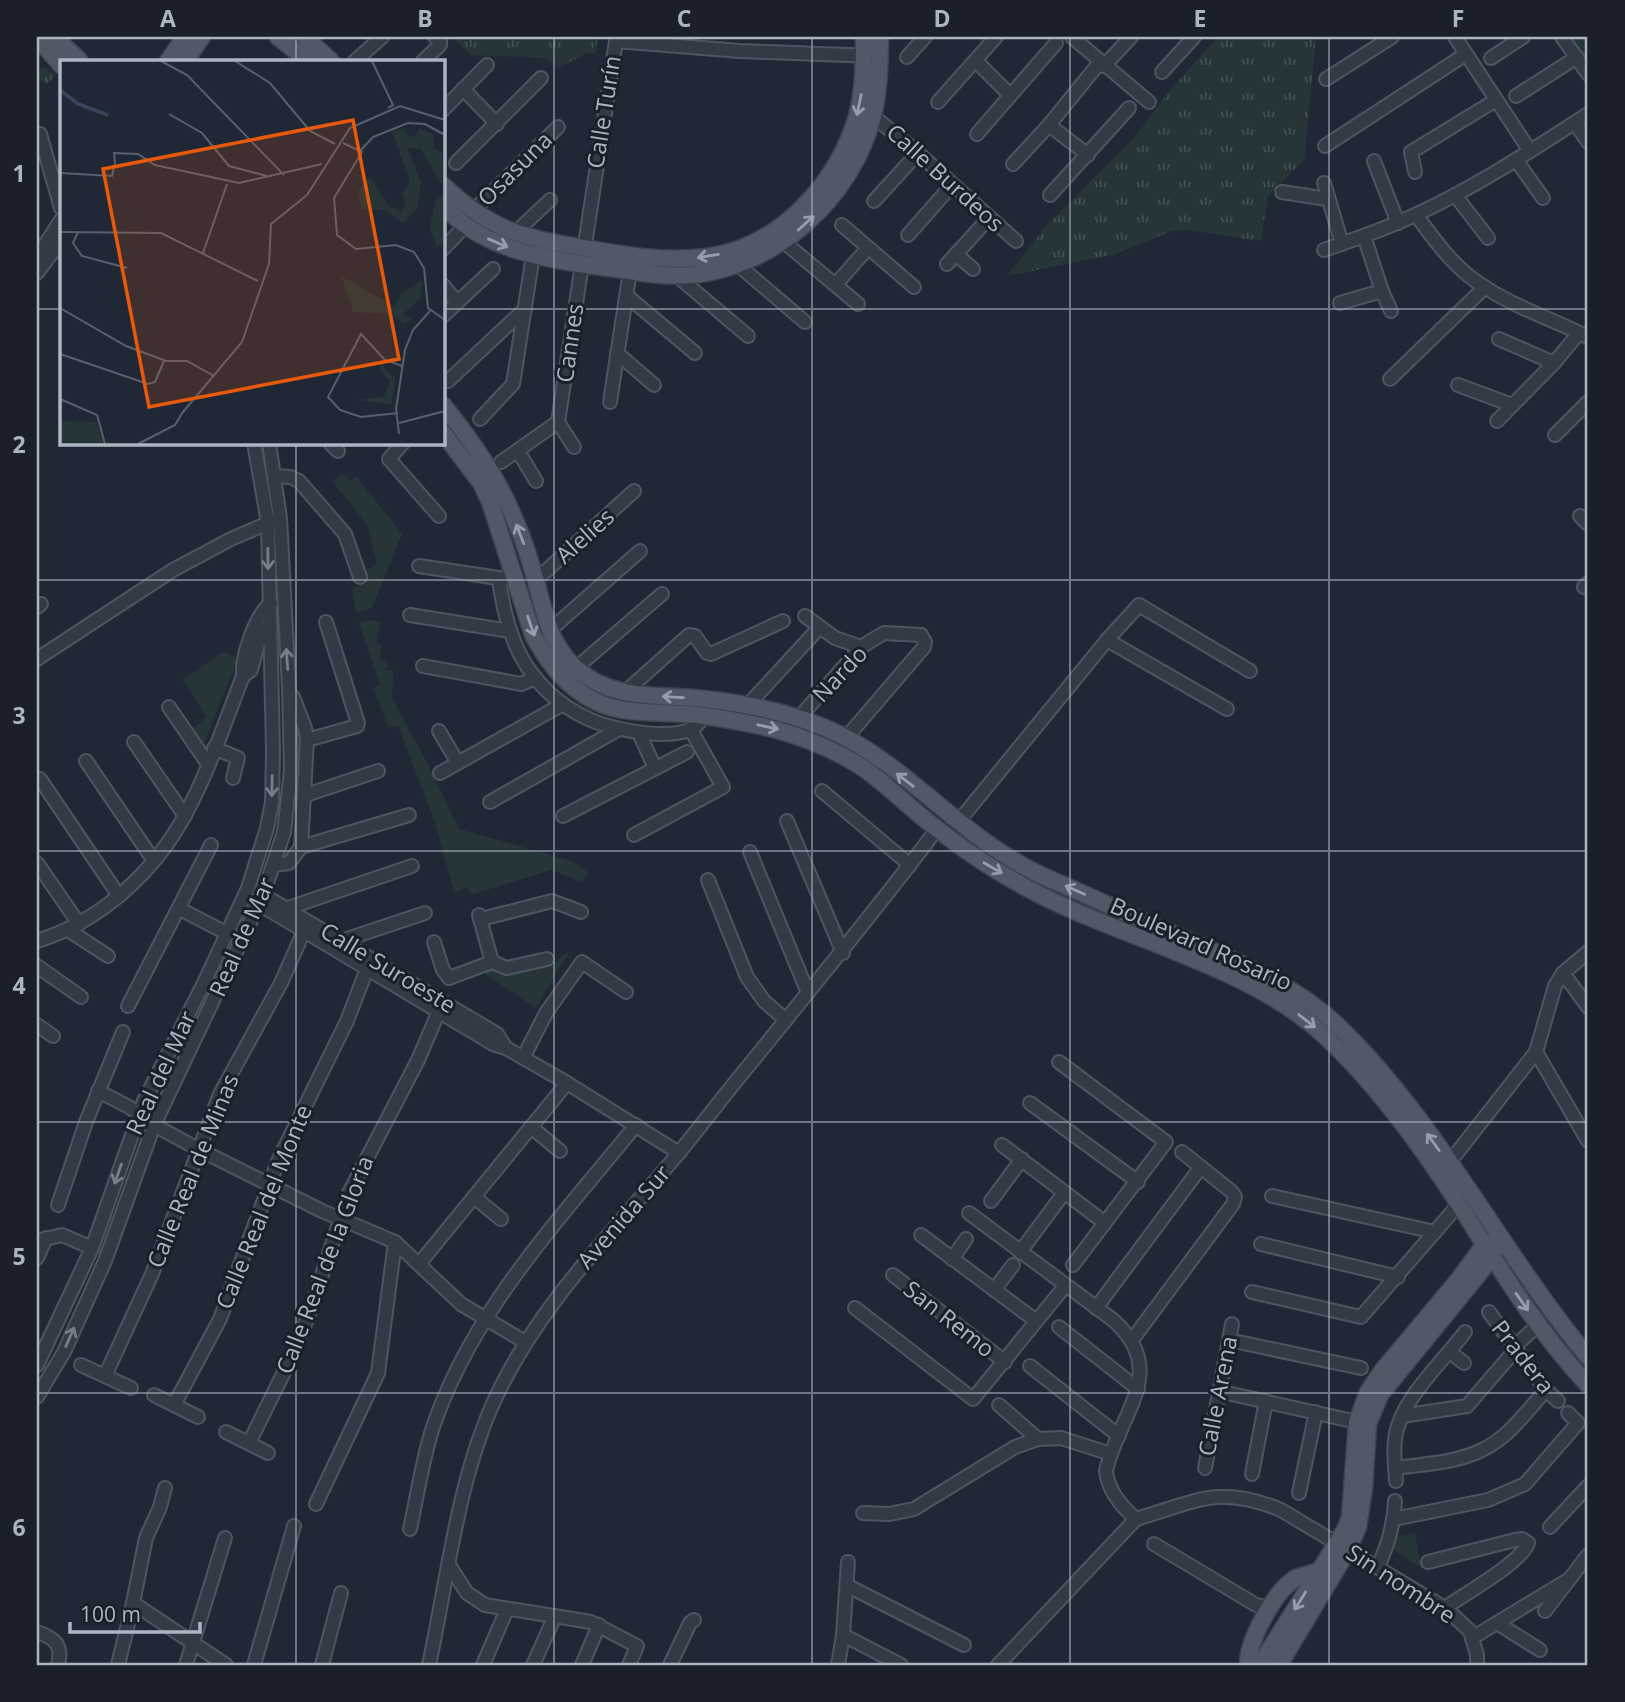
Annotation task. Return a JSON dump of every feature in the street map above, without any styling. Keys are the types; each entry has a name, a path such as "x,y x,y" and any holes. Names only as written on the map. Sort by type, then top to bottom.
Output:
{"main road":[{"path":"37,37 60,64"},
{"path":"55,37 79,60"},
{"path":"169,60 202,37"},
{"path":"278,37 303,57"},
{"path":"444,186 469,219 495,242 533,255 681,260 738,250 778,236 810,220 835,192 856,158 873,116 872,56 864,37"},
{"path":"444,206 469,219 490,223 630,271 677,276 737,264 771,250 778,236 815,194 838,159 857,115 872,56 880,37"},
{"path":"309,38 330,60"},
{"name":"Boulevard Rosario","path":"444,406 478,452 500,488 524,541 549,631 562,653 576,668 598,684 624,693 748,705 799,718 846,738 867,750 992,846 1037,873 1234,960 1275,980 1318,1009 1351,1051 1363,1075 1459,1205 1540,1328 1588,1385"},
{"name":"Boulevard Rosario","path":"444,434 481,483 491,502 540,648 552,667 572,685 601,703 616,708 703,716 785,730 838,753 860,766 982,862 1028,889 1228,975 1271,997 1381,1072 1588,1357"},
{"path":"1028,889 1037,873"},
{"path":"1279,1665 1342,1546 1350,1517 1357,1422 1368,1392 1382,1371 1459,1279 1500,1238"},
{"path":"1260,1665 1318,1572 1358,1527 1364,1489 1368,1424 1380,1395 1488,1251"},
{"path":"1248,1665 1263,1611 1296,1578 1318,1572"}],"street":[{"path":"356,60 382,37"},
{"path":"424,60 440,45 440,41 435,37"},
{"path":"907,57 925,37"},
{"path":"937,102 996,37"},
{"path":"1072,37 1149,102"},
{"path":"1013,164 1102,64 1130,37"},
{"path":"1162,72 1194,37"},
{"path":"1326,79 1392,37"},
{"path":"1455,37 1530,151"},
{"path":"1491,58 1523,37"},
{"path":"1562,37 1588,74"},
{"path":"303,57 309,38"},
{"name":"Calle Turín","path":"582,256 616,41 740,51 872,56"},
{"path":"977,134 1056,43"},
{"path":"1325,146 1466,54"},
{"path":"1516,96 1577,57"},
{"path":"976,61 1010,95"},
{"path":"444,109 487,65"},
{"path":"456,163 541,78"},
{"path":"463,89 497,124"},
{"path":"1415,172 1411,152 1496,100"},
{"path":"1050,195 1129,108"},
{"path":"1324,250 1398,223 1455,195 1588,114"},
{"name":"Calle Burdeos","path":"873,116 1016,242"},
{"path":"1575,123 1588,142"},
{"path":"1049,125 1088,155"},
{"name":"Osasuna","path":"444,248 558,127"},
{"path":"40,134 60,204"},
{"path":"874,201 918,153"},
{"path":"1516,160 1543,198"},
{"path":"1374,161 1398,223"},
{"path":"1324,183 1342,244"},
{"path":"908,234 952,185"},
{"path":"1282,192 1327,199"},
{"path":"1455,195 1488,238"},
{"path":"515,233 550,200"},
{"path":"1416,215 1443,250 1485,287 1586,336 1554,363 1497,421"},
{"path":"947,264 989,218"},
{"path":"842,225 914,287"},
{"path":"37,272 57,244 60,226"},
{"path":"778,236 859,304"},
{"path":"1364,236 1391,310"},
{"path":"37,257 57,244"},
{"path":"836,284 868,248"},
{"path":"956,254 973,269"},
{"path":"480,419 513,384 533,255"},
{"name":"Cannes","path":"558,422 582,256"},
{"path":"737,264 805,322"},
{"path":"444,315 492,269"},
{"path":"610,402 630,271"},
{"path":"677,276 748,336"},
{"path":"444,286 457,302"},
{"path":"1390,379 1485,287"},
{"path":"1340,303 1382,291"},
{"path":"627,296 695,353"},
{"path":"448,381 525,309"},
{"path":"1499,339 1554,363"},
{"path":"617,353 654,385"},
{"path":"1458,384 1512,405"},
{"path":"1555,435 1588,402"},
{"path":"501,462 558,422 574,447"},
{"name":"Real del Mar","path":"37,1365 92,1248 139,1115 228,934 260,855 272,802 269,610 274,520 254,444"},
{"name":"Real de Mar","path":"37,1397 64,1352 105,1261 154,1125 261,899 274,865 289,805 292,771 289,687 284,601 274,520 274,476 269,444"},
{"path":"397,445 389,456 390,461 439,516"},
{"path":"518,451 536,481"},
{"path":"274,476 295,478 299,481 345,534 360,577"},
{"name":"Alelies","path":"536,580 634,491"},
{"path":"37,659 173,570 274,520"},
{"path":"549,631 640,551"},
{"path":"419,566 499,580 517,579"},
{"path":"499,580 510,631 519,652 536,678 563,704 593,721 639,733 691,730 699,725 703,716 702,699"},
{"path":"576,668 662,594"},
{"path":"37,942 74,927 119,895 154,861 185,816 208,764 243,676 242,666 259,617 284,601"},
{"path":"960,821 1107,640 1139,605 1250,671"},
{"path":"410,615 510,631"},
{"path":"805,616 835,638 861,647"},
{"path":"624,693 689,635 695,636 707,653 711,654 783,621"},
{"path":"307,740 357,724 326,622"},
{"path":"748,705 818,628"},
{"name":"Nardo","path":"799,718 861,647 884,634 918,633 924,637 924,647 846,738"},
{"path":"1107,640 1227,709"},
{"path":"423,666 521,684 536,678"},
{"path":"274,865 289,863 301,847 306,795 307,740 289,687"},
{"path":"440,773 563,704"},
{"path":"169,707 208,764"},
{"path":"490,802 619,729"},
{"path":"634,835 723,788 691,730"},
{"path":"439,731 458,763"},
{"path":"639,733 655,768"},
{"path":"134,742 185,816"},
{"path":"214,748 238,758 233,778"},
{"path":"563,816 687,752"},
{"path":"86,761 154,861"},
{"path":"306,795 378,771"},
{"path":"40,779 119,895"},
{"path":"822,791 910,864"},
{"path":"301,847 409,816"},
{"path":"787,821 843,953"},
{"name":"Avenida Sur","path":"429,1665 464,1492 494,1400 525,1342 569,1282 843,953 937,829"},
{"path":"128,1006 211,845"},
{"path":"750,852 808,993"},
{"path":"37,863 74,927 108,956"},
{"path":"288,908 412,866"},
{"path":"708,880 751,983 764,1001 786,1020"},
{"name":"Calle Suroeste","path":"261,899 288,908 497,1034 506,1048"},
{"name":"Calle Suroeste","path":"261,899 304,931 493,1044 506,1048 567,1083 679,1153"},
{"path":"492,962 480,917 552,901 581,912"},
{"path":"180,909 228,934"},
{"path":"341,941 425,914"},
{"name":"Calle Real de Minas","path":"105,1376 152,1273 220,1094 281,983 304,931"},
{"path":"435,942 441,965 449,978"},
{"path":"1449,1163 1536,1052 1555,986 1563,973 1588,952"},
{"path":"437,998 449,978 492,962 507,968 547,959"},
{"path":"523,1058 546,1013 582,962 626,992"},
{"path":"37,966 81,997"},
{"name":"Calle Real del Monte","path":"174,1405 220,1319 269,1184 291,1132 347,1021 367,969"},
{"path":"1563,973 1588,1007"},
{"name":"Calle Real de la Gloria","path":"249,1443 308,1317 339,1218 363,1163 418,1060 439,1011"},
{"path":"37,1025 53,1036"},
{"path":"58,1205 98,1091 123,1032"},
{"path":"1536,1052 1588,1141"},
{"path":"1059,1062 1166,1142 1073,1265"},
{"path":"419,1264 567,1083"},
{"path":"98,1091 198,1149 339,1218 395,1242 442,1288 485,1319 525,1342"},
{"path":"1030,1103 1138,1182"},
{"path":"410,1529 432,1431 457,1371 485,1319 504,1289 636,1125"},
{"path":"531,1127 560,1151"},
{"path":"1002,1145 1105,1223"},
{"path":"1132,1340 1233,1204 1235,1197 1182,1152"},
{"path":"991,1201 1022,1159"},
{"path":"1096,1308 1201,1167"},
{"path":"1020,1251 1064,1193"},
{"path":"474,1196 501,1219"},
{"path":"1272,1196 1435,1233"},
{"path":"1252,1292 1360,1318 1459,1205"},
{"path":"969,1213 1124,1330 1132,1340 1140,1365 1138,1389 1106,1471 1107,1482 1124,1510 1136,1519 998,1665"},
{"path":"37,1258 42,1239 62,1235 92,1248"},
{"path":"921,1235 1036,1321"},
{"path":"953,1259 966,1239"},
{"path":"316,1504 378,1373 395,1242"},
{"path":"1261,1244 1398,1277"},
{"path":"994,1290 1013,1265"},
{"name":"San Remo","path":"893,1275 1005,1362"},
{"path":"855,1308 973,1399 1065,1286"},
{"name":"Pradera","path":"1489,1312 1514,1351 1558,1401"},
{"name":"Calle Arena","path":"1205,1468 1231,1324"},
{"path":"1059,1327 1138,1389"},
{"path":"1402,1416 1467,1406 1514,1351 1540,1328"},
{"path":"1465,1332 1407,1404 1395,1439 1396,1474 1483,1450 1499,1440 1546,1390"},
{"path":"1229,1340 1361,1368"},
{"path":"1450,1352 1464,1363"},
{"path":"81,1365 131,1388"},
{"path":"1030,1366 1119,1436"},
{"path":"1218,1391 1357,1422"},
{"path":"154,1395 198,1417"},
{"path":"1252,1475 1266,1401"},
{"path":"999,1405 1038,1439"},
{"path":"1299,1493 1316,1412"},
{"path":"1394,1519 1488,1500 1525,1484 1582,1427 1568,1413"},
{"path":"226,1432 268,1453"},
{"path":"863,1513 889,1514 914,1508 1015,1447 1038,1439 1062,1438 1111,1454"},
{"path":"1550,1527 1588,1486"},
{"path":"118,1665 146,1538 165,1488"},
{"name":"Sin nombre","path":"1136,1519 1207,1497 1231,1496 1265,1503 1445,1608 1469,1631 1477,1655 1476,1665"},
{"path":"1378,1567 1388,1546 1395,1501"},
{"path":"254,1665 294,1526"},
{"path":"186,1665 225,1538"},
{"path":"1428,1562 1522,1538 1528,1543 1526,1549 1504,1568 1445,1608"},
{"path":"1154,1544 1263,1611"},
{"path":"1494,1546 1504,1568"},
{"path":"1545,1611 1588,1555"},
{"path":"838,1665 844,1635 848,1562"},
{"path":"448,1564 467,1593 485,1605 599,1625 637,1647 629,1665"},
{"path":"1472,1638 1568,1580"},
{"path":"848,1586 964,1645"},
{"path":"322,1665 341,1593"},
{"path":"133,1603 226,1665"},
{"path":"483,1665 507,1609"},
{"path":"533,1665 555,1616"},
{"path":"670,1665 690,1623 694,1620"},
{"path":"1497,1623 1540,1650"},
{"path":"582,1665 599,1625"},
{"path":"37,1632 51,1637 58,1645 58,1665"},
{"path":"844,1635 901,1665"}],"green space":[{"path":"451,37 598,37 595,54 586,53 559,68 547,58 472,55"},
{"path":"1218,37 1316,37 1304,160 1268,196 1261,241 1189,230 1172,231 1116,254 1007,276 1047,225 1135,137 1170,90"},
{"path":"1569,37 1588,37 1588,65"},
{"path":"45,67 55,75 48,84 37,79 37,70"},
{"path":"341,473 351,481 356,476 402,534 372,608 356,613 352,588 365,584 364,570 377,566 368,526 333,482"},
{"path":"369,620 380,622 376,644 381,645 380,659 387,661 386,670 393,671 392,698 459,829 571,861 589,873 582,882 551,870 470,895 468,887 454,892 435,822 398,726 388,727 374,688 380,685 359,623"},
{"path":"223,652 238,658 204,744 193,729 207,717 183,680"},
{"path":"569,952 536,1008 476,968 545,968"},
{"path":"1415,1533 1420,1562 1428,1562 1430,1573 1390,1548 1394,1537"}]}
